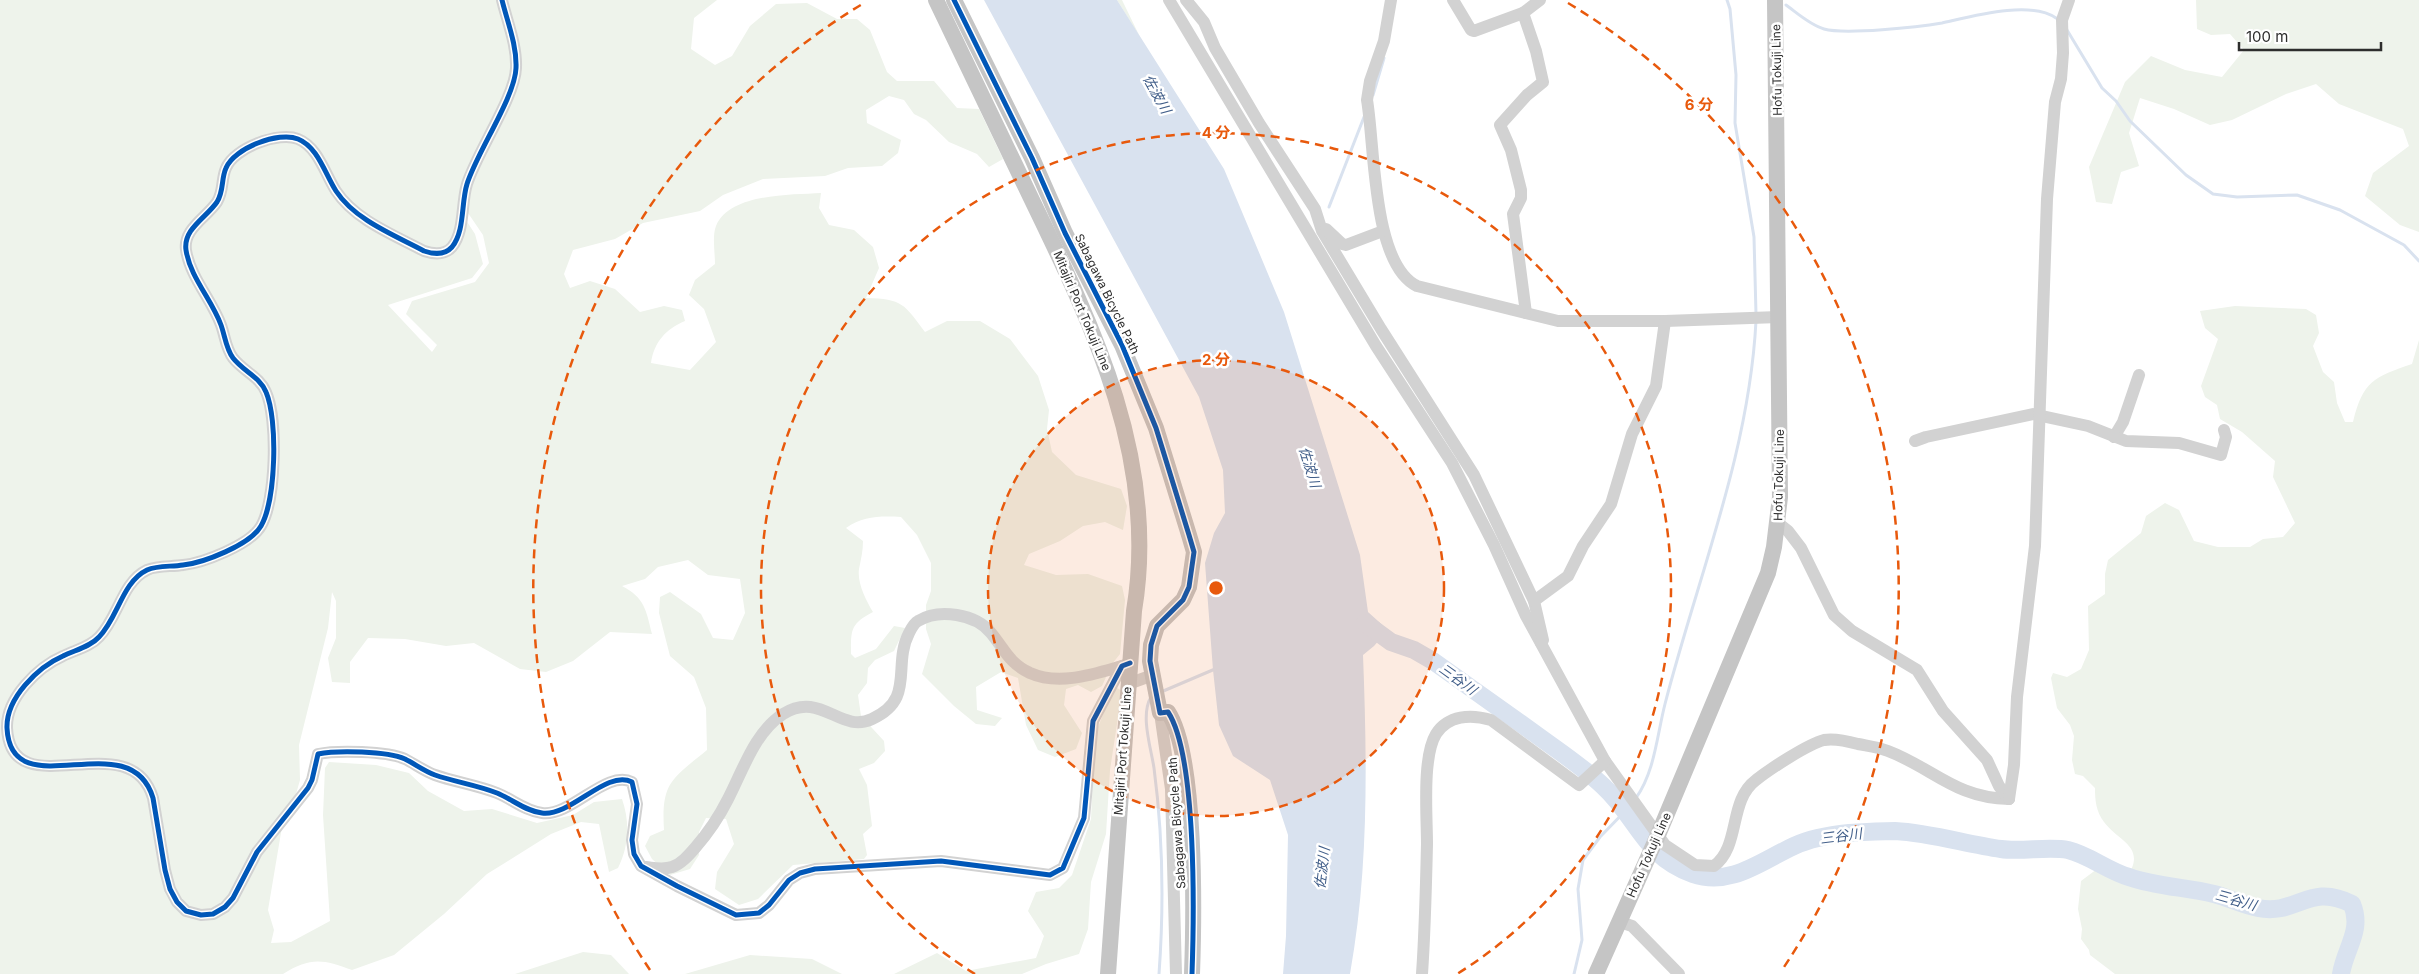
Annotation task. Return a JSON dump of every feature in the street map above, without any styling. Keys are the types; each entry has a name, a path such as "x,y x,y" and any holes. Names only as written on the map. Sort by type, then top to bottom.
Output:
{"main road":[{"name":"Mitajiri Port Tokuji Line","path":"936,0 1091,324 1119,406 1131,459 1138,505 1139,581 1126,664 1128,684 1108,974"},
{"name":"Sabagawa Bicycle Path","path":"954,0 1032,158 1065,233 1122,345 1166,459 1194,552 1189,587 1183,600 1153,632 1150,661 1159,709 1168,712 1173,719 1184,756 1190,850 1192,974"},
{"name":"Hofu Tokuji Line","path":"1596,974 1654,844 1768,573 1778,523 1780,498 1779,317 1775,0"}],"street":[{"path":"502,0 514,51 516,69 511,88 467,185 457,236 451,248 444,253 434,255 424,251 354,211 336,190 312,149 301,140 288,136 273,138 231,159 225,170 220,198 187,235 185,244 191,266 218,318 230,355 266,391 274,433 272,472 266,514 260,529 249,540 198,562 148,570 129,587 107,628 98,639 60,657 30,679 16,700 9,715 7,728 10,744 18,756 27,762 49,767 109,763 123,765 143,778 150,788 153,798 170,889 177,902 186,911 201,915 213,914 225,908 233,898 257,852 308,788 315,770 315,760 318,754 324,753 386,754 403,758 433,775 481,787 528,809 543,813 556,811 613,782 626,779 632,782 636,791 637,804 632,840 634,854 641,866 736,915 748,915 759,913 788,880 800,873 815,869 941,861 1050,875 1057,873 1064,868 1084,818 1093,720 1126,664"},
{"path":"1169,0 1376,346 1452,464 1600,765 1643,818 1654,844 1670,850 1695,865 1714,866 1724,859 1740,802 1747,788 1767,772 1816,743 1826,740 1838,740 1887,751 1958,789 1972,794 2009,799"},
{"path":"1186,0 1198,38 1196,45"},
{"path":"1186,0 1204,22 1215,48 1259,123 1315,209 1322,231 1381,330 1474,476 1534,600 1542,629 1543,640 1540,644"},
{"path":"1391,0 1384,41 1370,81 1368,106 1383,231 1396,266 1406,281 1416,286 1558,321 1665,321 1779,317"},
{"path":"1453,0 1471,30 1474,31 1523,13 1540,0"},
{"path":"2009,799 2014,765 2015,711 2034,546 2047,198 2055,102 2063,53 2062,20 2069,0"},
{"path":"1523,13 1536,51 1543,82 1526,95 1500,125 1512,150 1520,190 1521,198 1513,214 1526,313"},
{"path":"1016,166 1032,158"},
{"path":"1282,186 1286,184 1320,223 1342,244 1346,245 1383,231"},
{"path":"1534,600 1568,576 1582,546 1611,504 1632,434 1656,386 1665,321"},
{"path":"2114,437 2123,422 2139,375"},
{"path":"1915,441 2034,414 2088,426 2126,441 2179,443 2221,455 2226,437 2224,430"},
{"path":"1778,523 1788,531 1801,548 1834,615 1852,631 1916,670 1943,711 1987,760 1999,786 2009,799"},
{"path":"641,866 661,870 673,867 686,859 710,831 753,748 782,715 798,706 813,706 851,722 869,721 886,712 900,693 903,644 917,621 936,615 957,615 973,620 991,632 1013,663 1032,674 1054,678 1081,678 1126,664"},
{"path":"1128,684 1154,680"},
{"path":"1159,709 1171,789 1176,974"},
{"path":"1422,974 1427,791 1431,745 1437,733 1448,723 1463,716 1476,715 1490,720 1554,764 1579,785 1600,765"},
{"path":"1620,922 1632,926 1679,974"}],"shaded area":[{"path":"0,0 717,0 694,18 691,49 715,65 732,56 750,26 776,4 807,3 837,19 857,19 870,30 887,72 897,81 934,81 957,108 979,109 1003,159 989,167 977,154 949,142 926,120 914,114 904,100 889,96 866,110 867,123 901,140 898,153 882,166 848,168 825,176 763,179 723,195 700,211 643,223 615,239 573,250 564,274 570,288 590,281 615,289 640,312 664,306 682,310 685,321 672,328 662,337 655,349 651,363 690,370 716,342 704,309 689,295 695,280 715,264 715,230 723,215 734,207 762,198 821,193 819,208 829,225 854,230 873,247 879,268 866,298 888,300 902,305 925,332 947,321 980,321 1010,339 1038,376 1049,410 1047,429 1052,452 1076,475 1121,489 1127,506 1123,530 1105,522 1083,526 1060,541 1029,554 1024,565 1056,575 1088,574 1122,586 1125,600 1120,654 1112,664 1102,686 1091,692 1078,685 1066,689 1064,705 1082,733 1076,749 1055,757 1038,750 1026,725 1018,678 1001,672 976,687 977,710 1002,718 995,726 976,724 954,706 922,674 931,644 926,629 926,605 931,591 931,563 917,535 901,517 872,518 852,524 846,528 863,541 859,580 873,612 860,620 853,628 851,654 855,658 876,649 894,626 905,628 894,651 875,660 868,668 867,683 858,695 861,716 884,741 885,751 874,763 859,769 867,785 872,826 863,834 867,855 864,859 793,865 758,899 739,905 715,889 717,872 734,844 726,819 706,818 699,832 699,855 690,869 670,875 652,859 645,846 650,836 664,830 665,801 671,783 677,775 707,750 706,708 694,677 670,656 659,613 660,597 670,592 701,614 713,638 733,640 745,613 740,579 708,575 688,560 658,567 645,579 622,586 640,600 648,618 652,634 610,632 573,661 546,672 520,669 474,643 446,646 405,639 368,638 350,662 350,683 332,682 328,658 336,638 336,601 332,592 328,628 299,745 300,780 296,794 284,815 268,910 274,930 271,943 291,942 330,921 323,815 325,768 329,762 376,765 409,773 428,791 464,811 492,809 537,823 573,815 594,802 622,799 625,808 627,834 622,860 618,868 609,872 599,824 581,822 551,834 487,874 444,914 394,955 352,970 325,962 309,962 283,974 0,974","holes":["468,213 483,235 489,263 475,282 412,301 406,314 437,345 432,352 388,305 472,278 483,264 475,234 462,214"]},
{"path":"1117,0 1122,0 1140,37"},
{"path":"2196,0 2419,0 2419,232 2400,225 2365,196 2373,173 2409,146 2403,129 2339,104 2316,84 2286,94 2232,120 2210,125 2174,109 2140,98 2129,133 2139,166 2121,172 2112,204 2096,202 2089,167 2125,82 2151,56 2185,70 2222,77 2244,50 2230,34 2211,35 2197,29"},
{"path":"2235,306 2306,309 2316,315 2319,333 2313,346 2323,372 2334,382 2337,403 2345,422 2353,422 2361,397 2372,382 2379,377 2412,364 2419,340 2419,974 2115,974 2090,955 2089,950 2081,939 2082,929 2078,909 2081,881 2097,869 2116,877 2128,876 2133,866 2134,858 2128,845 2101,818 2096,806 2095,788 2083,776 2075,774 2072,760 2074,736 2070,725 2057,708 2051,678 2053,673 2067,677 2081,669 2089,650 2088,606 2105,594 2105,574 2108,560 2141,533 2146,516 2165,503 2179,510 2194,541 2218,547 2250,547 2263,539 2283,537 2295,523 2273,477 2275,461 2242,432 2220,419 2217,405 2205,397 2201,386 2218,339 2205,328 2200,311"},
{"path":"1114,686 1122,691 1110,770 1106,834 1091,882 1088,929 1079,954 1022,974 894,974 937,953 966,971 1036,958 1044,936 1028,911 1036,892 1059,888 1072,875 1091,819 1095,735"},
{"path":"583,952 611,955 629,974 515,974"},
{"path":"750,955 812,959 842,974 685,974"}],"water":[{"name":"佐波川","path":"984,0 1117,0 1224,169 1284,312 1360,555 1368,612 1388,630 1363,655 1366,774 1364,855 1361,895 1350,974 1283,974 1286,936 1288,835 1270,780 1233,756 1219,725 1205,563 1214,533 1225,513 1223,470 1199,397"}],"waterway":[{"path":"1727,0 1730,9 1736,75 1735,123 1754,237 1756,314"},
{"path":"1786,5 1814,25 1834,31 1882,30 1917,26 2001,11 2017,10 2032,10 2056,18"},
{"path":"2067,30 2102,88 2116,101 2130,121 2186,175 2213,194 2237,197 2297,195 2340,210 2404,245 2419,261"},
{"path":"1373,95 1384,58"},
{"path":"1329,207 1364,117"},
{"path":"1636,798 1647,776 1655,752 1678,656 1733,467 1751,370 1756,321"},
{"name":"三谷川","path":"1365,623 1391,642 1414,650 1433,661 1578,765 1615,798 1652,847 1676,866 1693,874 1707,877 1733,875 1807,841 1827,836 1855,833 1895,831 1922,834 2001,849 2068,850 2083,855 2121,874 2140,880 2214,894 2258,908 2283,908 2325,896 2352,904 2355,914 2354,931 2341,974"},
{"path":"1161,692 1215,669"},
{"path":"1151,697 1146,713 1146,722 1157,794 1162,871 1159,974"},
{"path":"1574,974 1582,940 1578,889 1583,860 1600,837 1631,805"}],"cycle path":[{"path":"502,0 515,51 516,68 514,80 503,109 472,171 465,192 459,233 452,247 446,252 431,253 424,251 364,219 336,191 316,154 298,139 280,137 258,143 238,154 226,168 219,198 188,236 186,250 196,279 221,325 227,347 237,363 260,382 266,392 270,405 274,460 270,498 266,514 261,526 255,533 247,540 225,552 192,564 151,568 139,576 126,591 111,620 99,637 87,646 53,661 25,685 12,706 8,717 7,728 13,751 28,763 49,766 98,764 121,766 140,776 153,798 170,889 177,902 186,911 201,915 213,914 225,907 233,898 257,852 308,788 312,780 318,754 349,752 397,756 427,772 489,790 530,810 542,813 565,808 611,782 622,780 632,782 637,804 632,840 634,854 641,866 736,915 759,913 769,905 789,880 800,873 815,869 941,861 1050,875 1063,868 1084,818 1093,721 1122,666 1130,663"},
{"path":"954,0 1032,158 1065,233 1122,345 1156,428 1194,552 1189,587 1183,600 1157,626 1151,645 1150,661 1160,713 1168,712 1177,734 1184,763 1189,799 1193,878 1192,974"}]}
